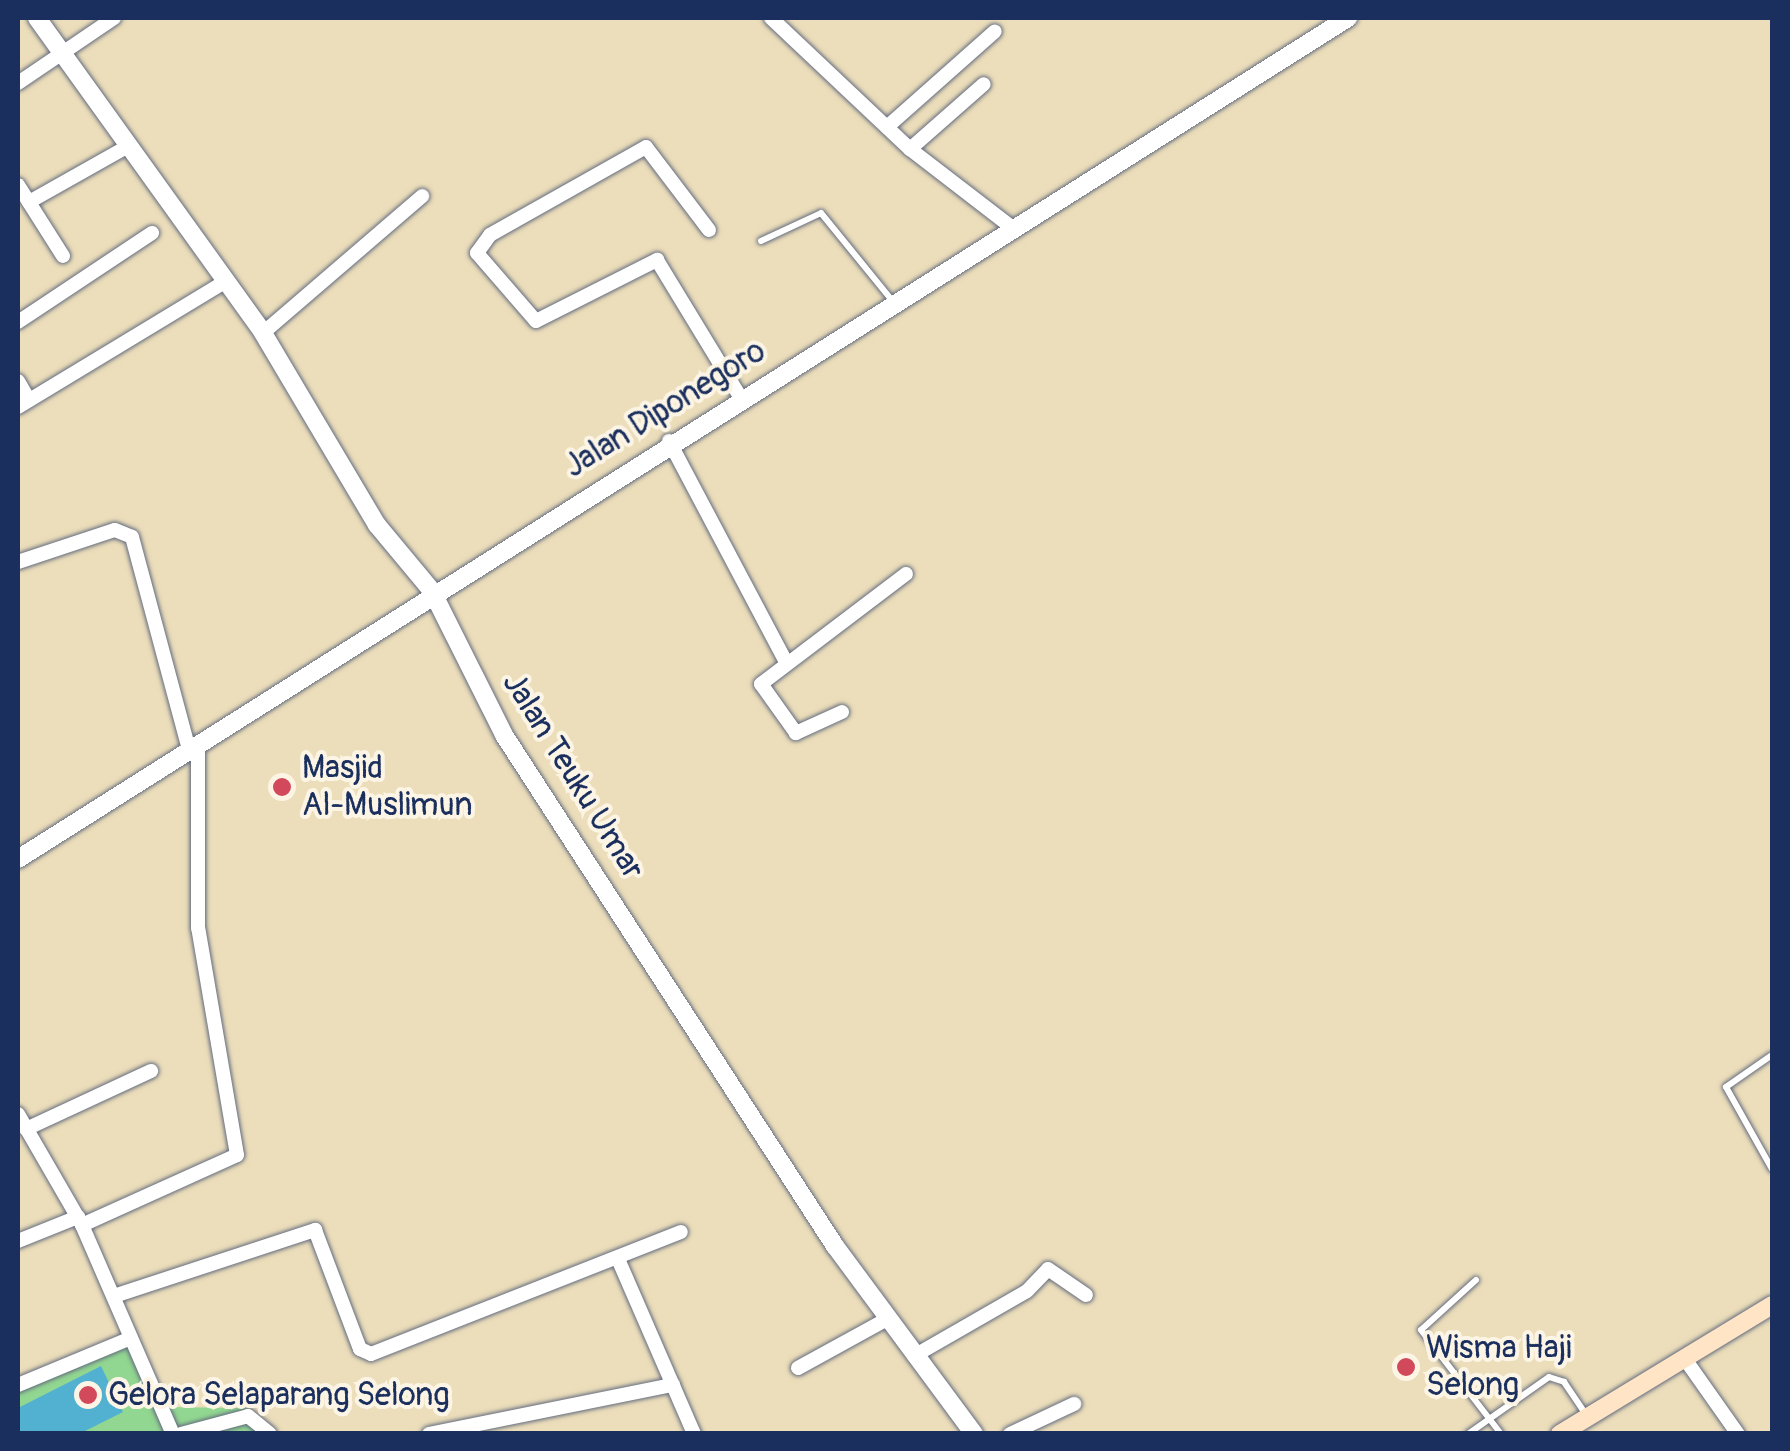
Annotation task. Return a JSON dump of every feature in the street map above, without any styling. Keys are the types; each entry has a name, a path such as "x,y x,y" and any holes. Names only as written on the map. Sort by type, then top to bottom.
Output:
{"main road":[{"path":"1560,1434 1772,1305"}],"street":[{"name":"Jalan Teuku Umar","path":"37,18 125,148 263,333 377,525 432,591 504,735 887,1319 974,1434"},
{"path":"18,82 64,58 114,18"},
{"path":"771,18 910,149 1010,226"},
{"name":"Jalan Diponegoro","path":"18,859 668,441 742,400 891,299 1348,18"},
{"path":"887,127 995,31"},
{"path":"910,149 984,84"},
{"path":"709,230 646,147 490,235 476,253 536,321 657,260 742,400"},
{"path":"29,202 125,148"},
{"path":"18,185 63,256"},
{"path":"263,333 422,196"},
{"path":"18,322 152,233"},
{"path":"18,381 23,403 223,282"},
{"path":"668,441 784,660"},
{"path":"18,562 115,530 132,538 193,747 198,928 236,1156 80,1221 18,1241"},
{"path":"842,712 789,730 761,684 784,660 906,574"},
{"path":"26,1128 151,1071"},
{"path":"18,1114 80,1221 173,1434"},
{"path":"114,1296 315,1230 360,1349 371,1354 682,1232"},
{"path":"618,1259 694,1434"},
{"path":"914,1356 1027,1291 1048,1269 1086,1295"},
{"path":"798,1368 887,1319"},
{"path":"18,1385 131,1338"},
{"path":"1684,1359 1738,1434"},
{"path":"429,1434 673,1385"},
{"path":"1010,1434 1074,1404"},
{"path":"181,1434 242,1416 270,1434"}],"lane":[{"path":"761,241 821,213 891,299"},
{"path":"1772,1055 1726,1087 1772,1169"},
{"path":"1476,1280 1421,1330 1500,1434"},
{"path":"1468,1434 1556,1376 1588,1417"}],"green space":[{"name":"Gelora Selaparang Selong","path":"127,1347 166,1407 247,1408 274,1433 18,1433 18,1382"}],"water":[{"path":"101,1366 123,1412 81,1433 18,1433 18,1408"}],"place":[{"name":"Masjid Al-Muslimun","path":"282,787"},
{"name":"Wisma Haji Selong","path":"1406,1367"},
{"name":"Gelora Selaparang Selong","path":"88,1395"}]}
